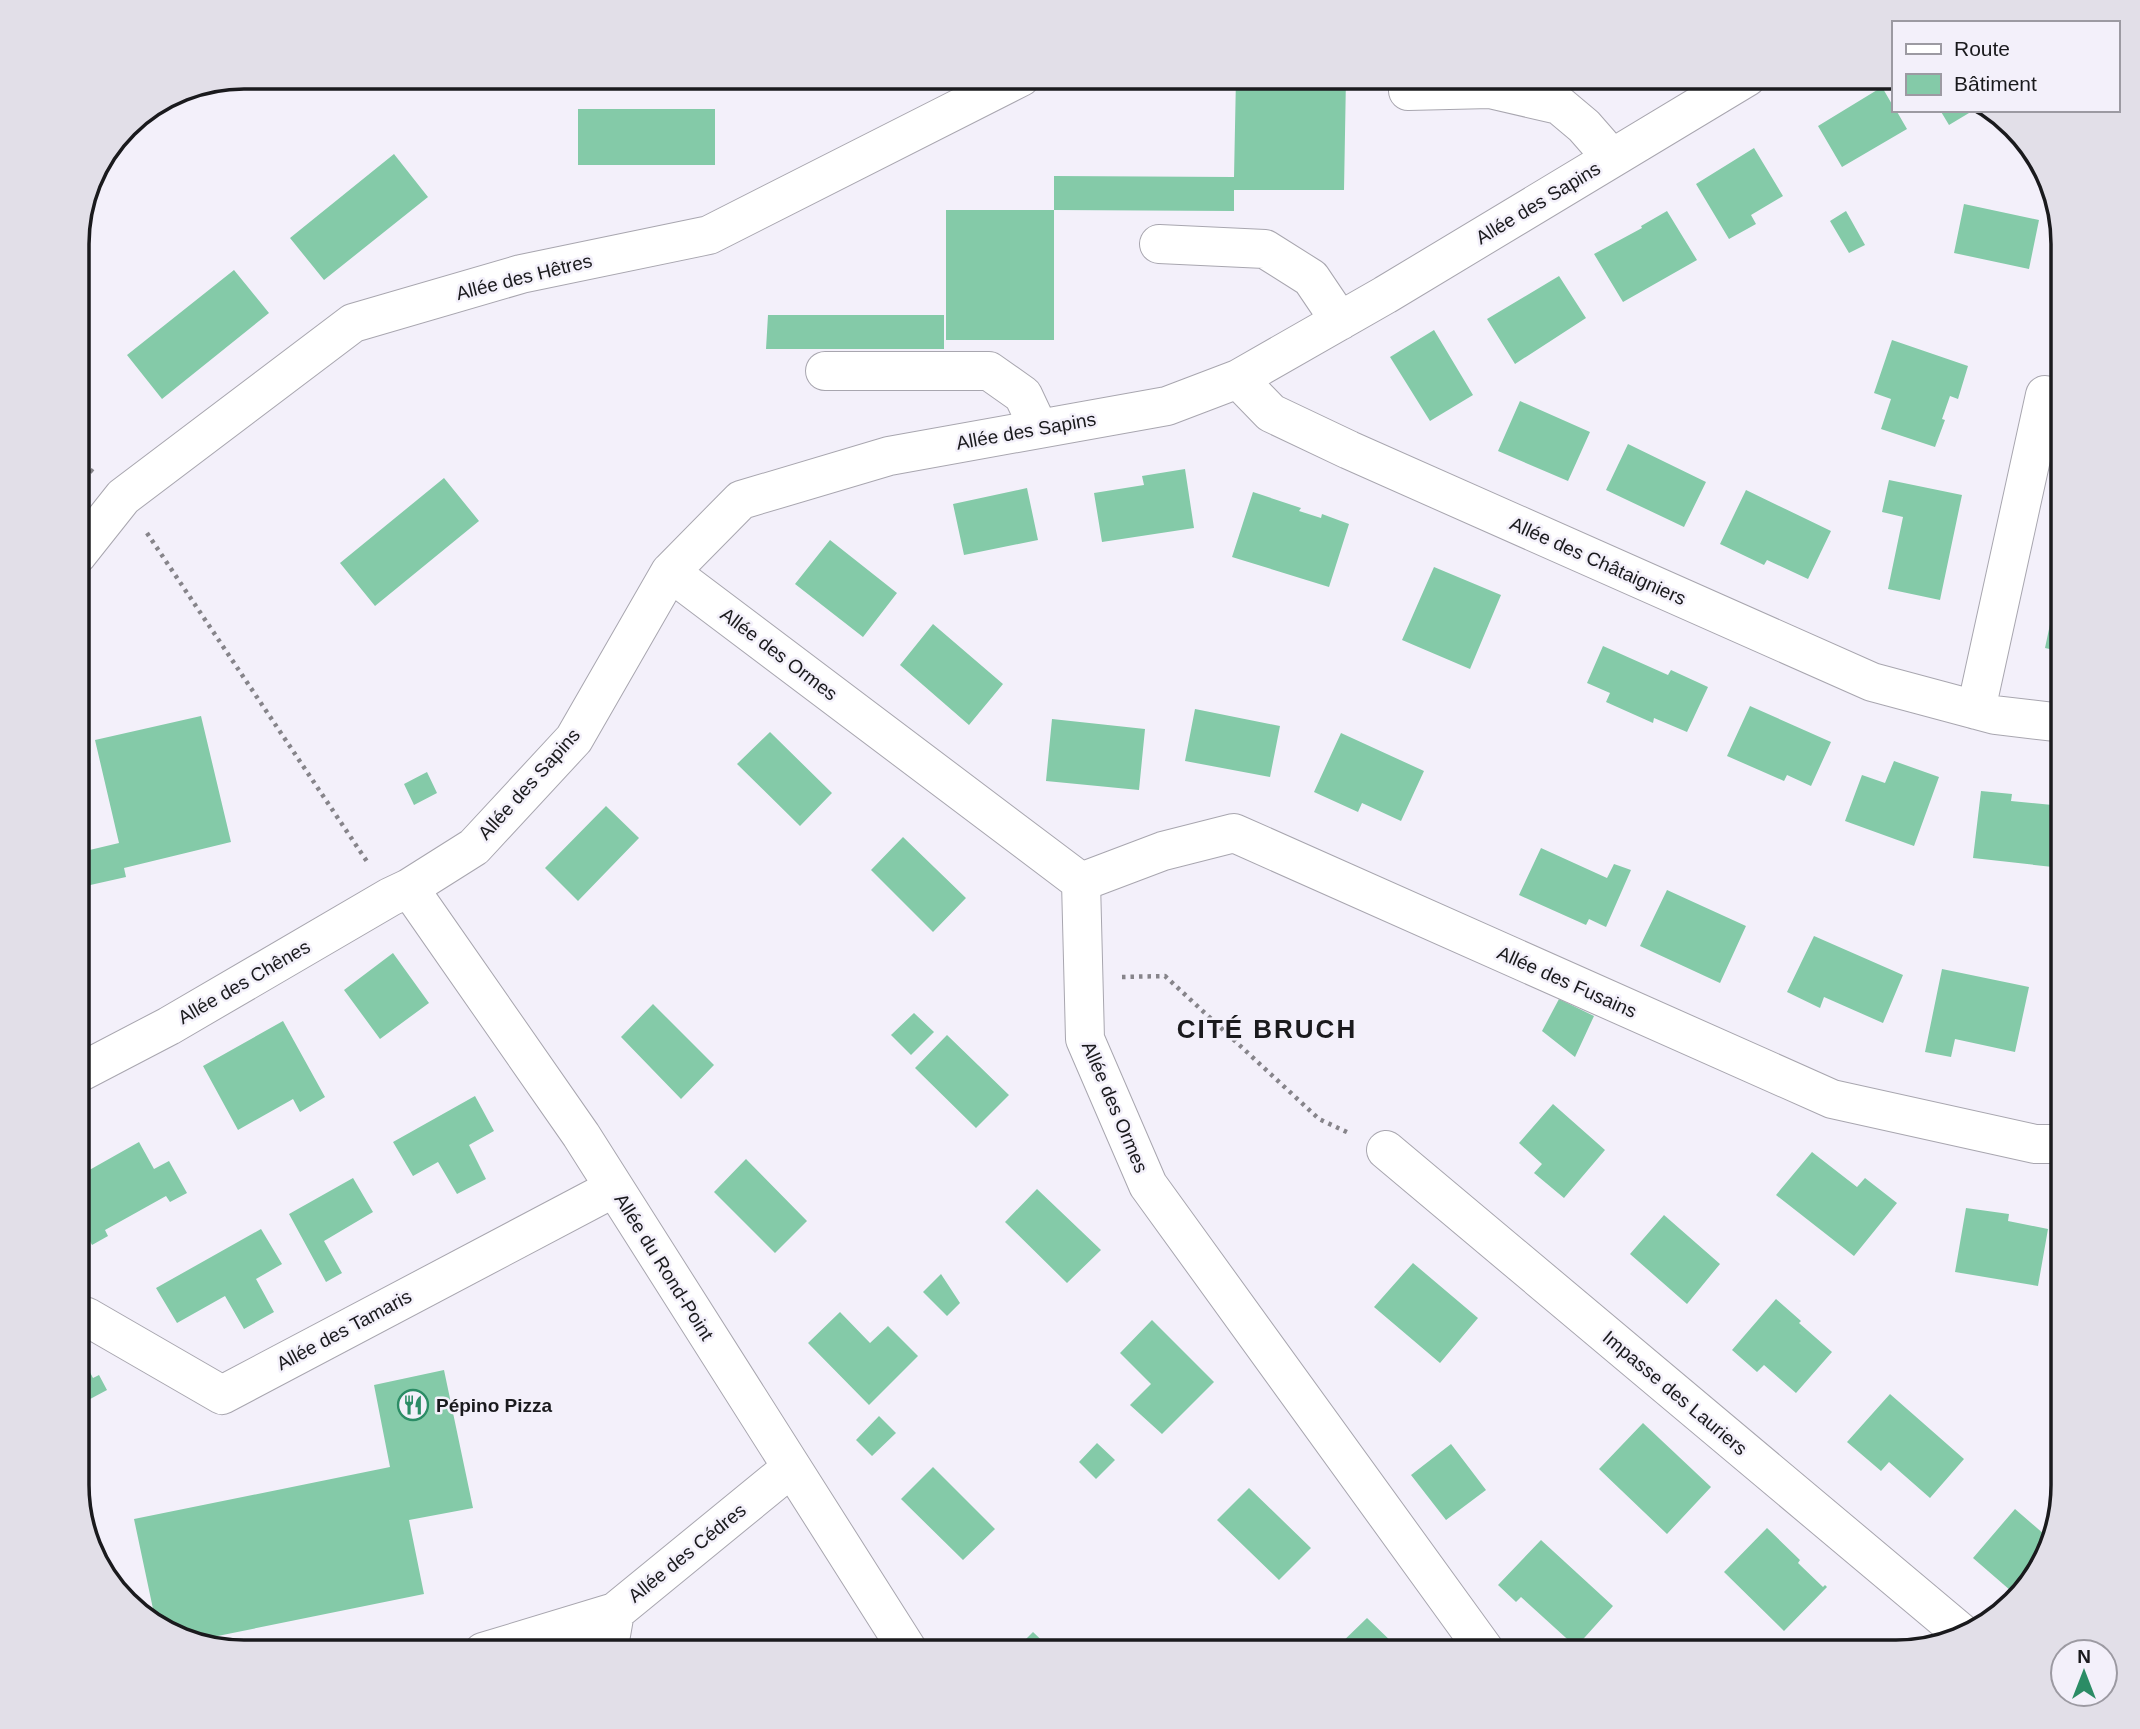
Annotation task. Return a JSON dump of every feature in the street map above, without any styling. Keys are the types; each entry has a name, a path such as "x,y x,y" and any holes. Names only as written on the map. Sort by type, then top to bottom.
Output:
{"street":[{"path":"1408,91 1480,89"},
{"path":"1491,89 1559,105 1584,126 1612,158"},
{"name":"Allée des Sapins","path":"400,892 474,847 574,739 670,572 741,499 889,456 1167,406 1238,379 1340,321 1727,89"},
{"name":"Allée des Hêtres","path":"90,539 122,498 353,323 521,274 709,236 996,90"},
{"path":"1159,244 1265,249 1311,278 1340,321"},
{"path":"825,371 989,371 1023,396 1039,429"},
{"name":"Allée des Châtaigniers","path":"1238,379 1271,413 1872,682 1995,715 2051,722"},
{"path":"1976,710 2045,396"},
{"name":"Allée des Ormes","path":"670,572 1081,882 1085,1039 1148,1185 1477,1640"},
{"name":"Allée des Fusains","path":"1081,882 1163,851 1234,833 1832,1099 2035,1144 2051,1144"},
{"name":"Allée des Chênes","path":"90,1067 169,1026 400,892"},
{"name":"Allée du Rond-Point","path":"400,892 581,1135 901,1640"},
{"name":"Impasse des Lauriers","path":"1386,1150 1955,1628"},
{"name":"Allée des Tamaris","path":"90,1319 222,1395 614,1188"},
{"name":"Allée des Cédres","path":"610,1640 615,1612 791,1468"},
{"path":"523,1640 615,1612"}],"path":[{"path":"122,498 400,892"},
{"path":"1165,976 1319,1119 1386,1150"}],"building":[{"path":"1236,89 1346,89 1344,190 1234,190 1234,211 1054,210 1054,176 1234,177"},
{"path":"1879,89 1883,89 1892,104 1892,112 1897,112 1907,129 1842,167 1818,126"},
{"path":"578,109 715,109 715,165 578,165"},
{"path":"1941,112 1971,112 1949,125"},
{"path":"1754,148 1783,196 1751,215 1756,224 1729,239 1696,184"},
{"path":"394,154 428,197 324,280 290,238"},
{"path":"1964,204 2039,220 2029,269 1954,253"},
{"path":"946,210 1054,210 1054,340 946,340"},
{"path":"1667,211 1697,260 1623,302 1594,254"},
{"path":"1846,211 1865,245 1849,253 1830,221"},
{"path":"234,270 269,313 162,399 127,355"},
{"path":"1559,276 1586,318 1515,364 1487,319"},
{"path":"768,315 944,315 944,349 766,349"},
{"path":"1434,330 1473,395 1430,421 1390,357"},
{"path":"1892,340 1968,366 1958,399 1950,396 1935,447 1881,429 1891,399 1874,393"},
{"path":"1520,401 1590,432 1568,481 1498,451"},
{"path":"1628,444 1706,482 1684,527 1606,490"},
{"path":"1185,469 1194,528 1102,542 1094,493 1144,485 1142,476"},
{"path":"444,478 479,521 375,606 340,563"},
{"path":"1889,480 1962,495 1940,600 1888,589 1903,517 1882,512"},
{"path":"1027,488 1038,540 964,555 953,504"},
{"path":"1746,490 1831,531 1808,579 1767,560 1764,565 1720,544"},
{"path":"1253,492 1301,508 1299,511 1321,518 1322,514 1349,524 1329,587 1232,557"},
{"path":"830,540 897,593 863,637 795,584"},
{"path":"1434,567 1501,595 1470,669 1402,640"},
{"path":"2051,620 2051,649 2045,648"},
{"path":"933,624 1003,684 969,725 900,665"},
{"path":"1603,646 1668,675 1671,670 1708,687 1687,732 1654,718 1653,723 1606,702 1610,693 1587,683"},
{"path":"1750,706 1831,742 1811,786 1787,775 1784,781 1727,756"},
{"path":"1195,709 1280,726 1270,777 1185,761"},
{"path":"201,716 231,842 124,868 126,877 90,885 90,850 119,843 95,740"},
{"path":"1052,719 1145,729 1139,790 1046,781"},
{"path":"770,732 832,793 800,826 737,764"},
{"path":"1341,733 1424,771 1401,821 1362,803 1358,812 1314,792"},
{"path":"1894,761 1939,777 1914,846 1845,821 1862,775 1885,783"},
{"path":"427,772 437,793 414,805 404,784"},
{"path":"1981,791 2012,794 2011,801 2051,805 2051,867 1973,858"},
{"path":"606,806 639,838 578,901 545,868"},
{"path":"903,837 966,898 933,932 871,870"},
{"path":"1541,848 1607,878 1614,864 1631,870 1606,927 1589,919 1586,925 1519,895"},
{"path":"1667,890 1746,926 1720,983 1640,946"},
{"path":"1814,936 1903,975 1883,1023 1824,997 1820,1008 1787,992"},
{"path":"393,953 429,1003 380,1039 344,990"},
{"path":"1942,969 2029,987 2015,1052 1955,1039 1951,1057 1925,1052"},
{"path":"1559,999 1594,1016 1575,1057 1542,1031"},
{"path":"653,1004 714,1065 681,1099 621,1037"},
{"path":"914,1013 934,1032 911,1055 891,1035"},
{"path":"283,1021 325,1097 300,1112 293,1099 238,1130 203,1066"},
{"path":"947,1035 1009,1095 976,1128 915,1068"},
{"path":"475,1096 494,1131 469,1145 486,1179 457,1194 438,1162 413,1176 393,1142"},
{"path":"1553,1104 1605,1150 1564,1198 1534,1173 1542,1164 1519,1143"},
{"path":"139,1142 154,1169 169,1161 187,1193 170,1202 166,1196 105,1230 108,1236 92,1245 90,1170"},
{"path":"1812,1152 1857,1187 1865,1178 1897,1203 1854,1256 1776,1195"},
{"path":"746,1159 807,1221 775,1253 714,1192"},
{"path":"353,1178 373,1212 324,1241 342,1273 326,1282 289,1214"},
{"path":"1037,1189 1101,1250 1067,1283 1005,1222"},
{"path":"1966,1208 2009,1214 2008,1221 2048,1229 2038,1286 1955,1272"},
{"path":"1664,1215 1720,1264 1687,1304 1630,1254"},
{"path":"261,1229 282,1264 256,1279 274,1312 244,1329 225,1296 177,1323 156,1288"},
{"path":"1413,1263 1478,1318 1440,1363 1374,1307"},
{"path":"941,1274 960,1303 947,1316 923,1292"},
{"path":"1776,1299 1832,1352 1796,1393 1764,1365 1757,1372 1732,1350"},
{"path":"840,1312 870,1343 888,1326 918,1356 869,1405 808,1343"},
{"path":"1152,1320 1214,1382 1162,1434 1130,1405 1151,1384 1120,1353"},
{"path":"444,1370 473,1508 409,1520 424,1594 213,1637 176,1624 153,1610 134,1519 390,1467 374,1385"},
{"path":"90,1372 93,1378 99,1375 107,1390 90,1399"},
{"path":"1890,1394 1964,1459 1930,1498 1889,1462 1881,1471 1847,1442"},
{"path":"879,1416 896,1433 872,1456 856,1440"},
{"path":"1643,1423 1711,1487 1667,1534 1599,1469"},
{"path":"1097,1443 1115,1460 1096,1479 1079,1462"},
{"path":"1451,1444 1486,1490 1446,1520 1411,1475"},
{"path":"933,1467 995,1529 963,1560 901,1499"},
{"path":"1249,1488 1311,1548 1279,1580 1217,1520"},
{"path":"2015,1509 2043,1533 2025,1571 2009,1590 1973,1558"},
{"path":"1767,1528 1800,1560 1798,1563 1823,1587 1827,1587 1784,1631 1724,1572"},
{"path":"1541,1540 1613,1606 1582,1640 1568,1640 1521,1597 1516,1602 1498,1585"},
{"path":"1367,1618 1390,1640 1344,1640"},
{"path":"1033,1632 1041,1640 1025,1640"}],"place":[{"name":"Pépino Pizza","path":"413,1405"}],"district":[{"name":"CITÉ BRUCH","path":"1267,1029"}]}
